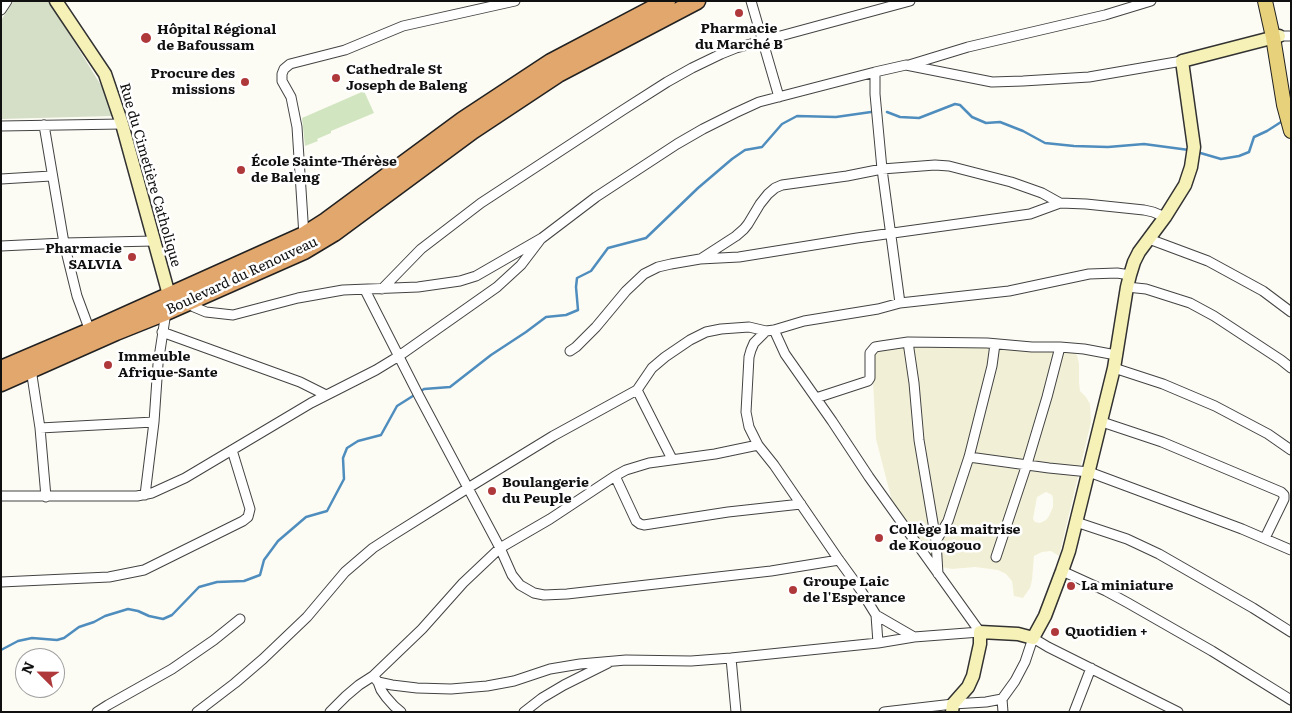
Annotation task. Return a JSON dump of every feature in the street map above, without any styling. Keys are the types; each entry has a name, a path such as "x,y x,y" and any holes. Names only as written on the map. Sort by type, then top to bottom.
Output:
{"highway":[{"path":"554,68 667,1"},
{"path":"554,68 697,1"},
{"name":"Boulevard du Renouveau","path":"1,369 306,242 326,221 393,180 554,68"},
{"name":"Boulevard du Renouveau","path":"1,383 166,312 180,296"}],"main road":[{"path":"1265,1 1281,36 1284,105 1291,130"},
{"path":"1272,1 1281,36 1291,93"}],"street":[{"path":"1,10 7,1"},
{"name":"Rue du Cimetière Catholique","path":"56,1 105,74 122,124 154,241 180,296"},
{"path":"306,242 297,127 291,97 282,81 284,69 290,64 345,50 402,26 515,1"},
{"path":"752,1 779,97"},
{"path":"382,289 421,249 481,203 667,82 736,48 910,1"},
{"path":"180,296 194,307 206,312 233,315 298,298 343,290 418,287 460,281 476,276 542,238 596,197 677,144 759,102 906,65 968,47 1105,15 1151,1"},
{"path":"906,65 992,82 1089,76 1182,62 1281,36"},
{"path":"1003,712 1002,699 1015,681 1025,662 1033,638 1045,616 1069,551 1102,422 1114,368 1128,281 1134,262 1139,252 1165,218 1185,185 1191,167 1193,152 1182,62"},
{"path":"875,72 875,94 882,169 900,303"},
{"path":"1,126 122,124"},
{"path":"44,125 51,176 64,243 77,296 90,331"},
{"path":"700,259 744,229 760,204 775,188 782,185 882,169 935,165 949,166 1011,182 1042,193 1060,203"},
{"path":"1,179 51,176"},
{"path":"570,351 596,327 626,290 644,274 658,267 700,259 739,257 891,233 1030,214 1060,203 1144,210 1165,218"},
{"path":"1,496 144,495 185,478 326,395 376,370 399,356 497,287 521,265 542,238"},
{"path":"1149,239 1208,261 1258,288 1291,312"},
{"path":"1,246 154,241"},
{"path":"197,712 270,653 307,617 345,572 373,548 553,436 638,390 652,368 690,340 706,332 721,329 749,328 769,330 804,321 878,309 900,303 1009,291 1089,274 1117,273 1128,281 1146,289 1190,303 1222,321 1291,368"},
{"path":"365,290 500,548 512,576 520,585 534,593 544,595 567,594 771,571 839,560"},
{"path":"144,495 154,422 158,364 166,312"},
{"path":"769,330 869,477 980,632 980,644 974,676 953,708"},
{"path":"769,330 754,343 751,350 746,396 746,412 749,427 758,445 774,465 876,615 878,643"},
{"path":"162,332 300,382 326,395"},
{"path":"816,398 868,381 870,378 870,353 875,347 908,342 1060,347 1116,355"},
{"path":"908,342 914,382 919,440 936,541 938,574"},
{"path":"936,541 948,521 969,457 992,366 995,344"},
{"path":"996,557 1027,464 1060,347"},
{"path":"1114,368 1163,384 1216,406 1268,434 1291,450"},
{"path":"31,369 40,428 46,497"},
{"path":"638,390 672,459"},
{"path":"40,428 154,422"},
{"path":"1102,422 1162,442 1281,492 1284,495 1284,499 1265,538"},
{"path":"330,712 359,685 376,679 464,583 500,548 550,519 615,476 626,470 649,463 715,454 758,445"},
{"path":"1,582 108,577 144,570 243,521 248,517 250,509 232,450"},
{"path":"969,457 1089,472 1233,525 1291,550"},
{"path":"615,476 636,521 640,524 801,504"},
{"path":"1076,522 1128,539 1160,554 1291,632"},
{"path":"1062,571 1128,603 1212,651 1291,700"},
{"path":"876,615 914,637"},
{"path":"97,712 172,669 214,640 240,619"},
{"path":"376,679 417,688 451,689 487,686 514,681 550,669 580,664 612,661 690,661 731,658 878,643 914,637 980,632 1018,634 1033,638 1178,712"},
{"path":"731,658 736,712"},
{"path":"524,712 542,698 564,685 612,661"},
{"path":"1074,712 1091,668"},
{"path":"376,679 395,710"},
{"path":"884,712 953,708 1002,699"}],"green space":[{"path":"14,1 49,1 102,87 112,116 1,119 1,20"},
{"path":"364,91 374,113 331,131 331,133 317,139 318,141 305,146 302,118"},
{"path":"925,345 958,348 1054,348 1070,351 1077,355 1080,391 1090,404 1091,422 1059,556 1051,551 1042,552 1034,556 1030,588 1023,598 1014,596 1012,581 1006,574 998,570 975,567 952,569 936,566 892,501 876,439 872,362 875,354 882,350","holes":["1046,492 1052,495 1053,507 1049,516 1040,523 1035,522 1033,519 1037,497"]}],"waterway":[{"path":"887,112 900,117 919,118 955,104 960,105 972,117 986,123 1000,122 1023,131 1045,143 1108,147 1144,144 1189,150"},
{"path":"1,650 18,641 32,638 57,640 64,638 79,627 128,609 163,619 172,615 199,587 217,582 244,581 260,575 264,560 278,541 306,517 327,511 344,479 343,458 347,448 358,441 381,435 397,406 424,389 450,387 491,355 546,317 566,315 578,310 577,278 591,271 608,248 646,238 698,188 732,159 745,150 762,147 782,124 797,116 836,117 871,112"},
{"path":"1197,152 1221,159 1239,156 1249,152 1254,137 1281,122"}],"place":[{"name":"Pharmacie du Marché B","path":"739,13"},
{"name":"Hôpital Régional de Bafoussam","path":"146,38"},
{"name":"Cathedrale St Joseph de Baleng","path":"336,78"},
{"name":"Procure des missions","path":"245,82"},
{"name":"École Sainte-Thérèse de Baleng","path":"241,170"},
{"name":"Pharmacie SALVIA","path":"132,257"},
{"name":"Immeuble Afrique-Sante","path":"108,365"},
{"name":"Boulangerie du Peuple","path":"492,491"},
{"name":"Collège la maitrise de Kouogouo","path":"879,538"},
{"name":"La miniature","path":"1071,586"},
{"name":"Groupe Laic de l'Esperance","path":"793,590"},
{"name":"Quotidien +","path":"1055,632"}]}
